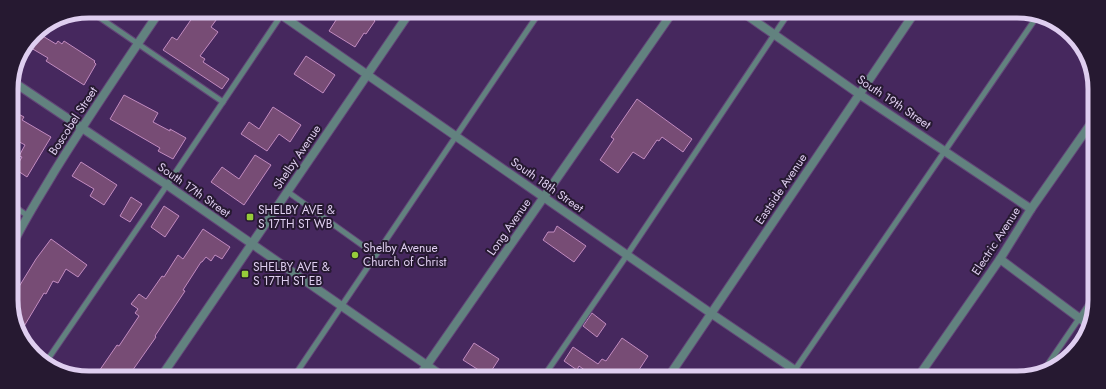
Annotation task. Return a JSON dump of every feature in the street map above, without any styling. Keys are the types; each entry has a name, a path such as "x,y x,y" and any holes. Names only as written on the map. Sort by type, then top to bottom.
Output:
{"street":[{"name":"Boscobel Street","path":"18,233 82,128 155,18"},
{"name":"South 18th Street","path":"287,18 367,75 794,370"},
{"name":"Shelby Avenue","path":"165,371 406,18"},
{"name":"Long Avenue","path":"423,371 669,18"},
{"name":"South 19th Street","path":"751,18 859,94 1031,209"},
{"name":"Eastside Avenue","path":"672,371 910,18"},
{"name":"South 17th Street","path":"18,85 167,185 434,371"},
{"name":"Electric Avenue","path":"922,371 1000,259 1031,209 1088,128"},
{"path":"1000,259 1084,322"}],"lane":[{"path":"100,18 223,102"},
{"path":"48,358 223,102 277,18"},
{"path":"298,371 536,18"},
{"path":"547,371 785,18"},
{"path":"794,370 1034,20"},
{"path":"288,192 376,255"},
{"path":"18,209 28,216"},
{"path":"1048,364 1087,306"}],"building":[{"path":"192,18 218,18 211,27 218,32 200,56 205,59 203,62 229,79 222,89 163,50 172,37 177,40"},
{"path":"337,18 374,18 375,21 366,34 364,33 355,47 329,31"},
{"path":"42,36 56,44 58,41 62,44 64,41 95,61 94,62 96,64 84,85 46,61 48,58 31,48"},
{"path":"306,56 335,75 323,93 294,74"},
{"path":"124,95 158,113 153,122 186,138 173,159 158,151 160,148 110,119"},
{"path":"637,99 692,139 683,152 662,137 659,141 657,140 644,159 633,152 618,173 600,160 614,139 611,137"},
{"path":"273,107 301,125 290,142 279,134 267,151 241,134 249,122 259,129"},
{"path":"18,114 24,117 22,120 51,137 27,177 18,171 18,164 22,157 19,156 25,145 18,141"},
{"path":"255,155 271,165 244,205 211,182 222,167 239,179"},
{"path":"81,162 117,185 104,205 90,196 94,189 72,176"},
{"path":"131,197 142,204 130,222 120,216"},
{"path":"164,206 179,216 165,237 151,227"},
{"path":"557,226 586,246 574,262 543,240 548,232 554,232"},
{"path":"203,229 230,247 222,259 215,255 211,261 206,257 201,262 183,290 185,291 155,336 156,337 132,371 99,371 117,345 119,346 139,316 135,313 138,309 131,304 139,294 146,299 162,276 164,277 178,255 183,259"},
{"path":"51,239 87,265 78,277 66,269 58,283 53,281 23,327 19,314 18,288 36,259"},
{"path":"592,313 606,324 597,337 583,326"},
{"path":"622,338 648,356 638,371 586,371 579,366 577,370 564,361 573,347 598,364 602,359 606,361"},
{"path":"474,343 499,359 491,371 480,371 463,360"}],"place":[{"name":"SHELBY AVE & S 17TH ST WB","path":"250,217"},
{"name":"Shelby Avenue Church of Christ","path":"355,255"},
{"name":"SHELBY AVE & S 17TH ST EB","path":"245,274"}]}
